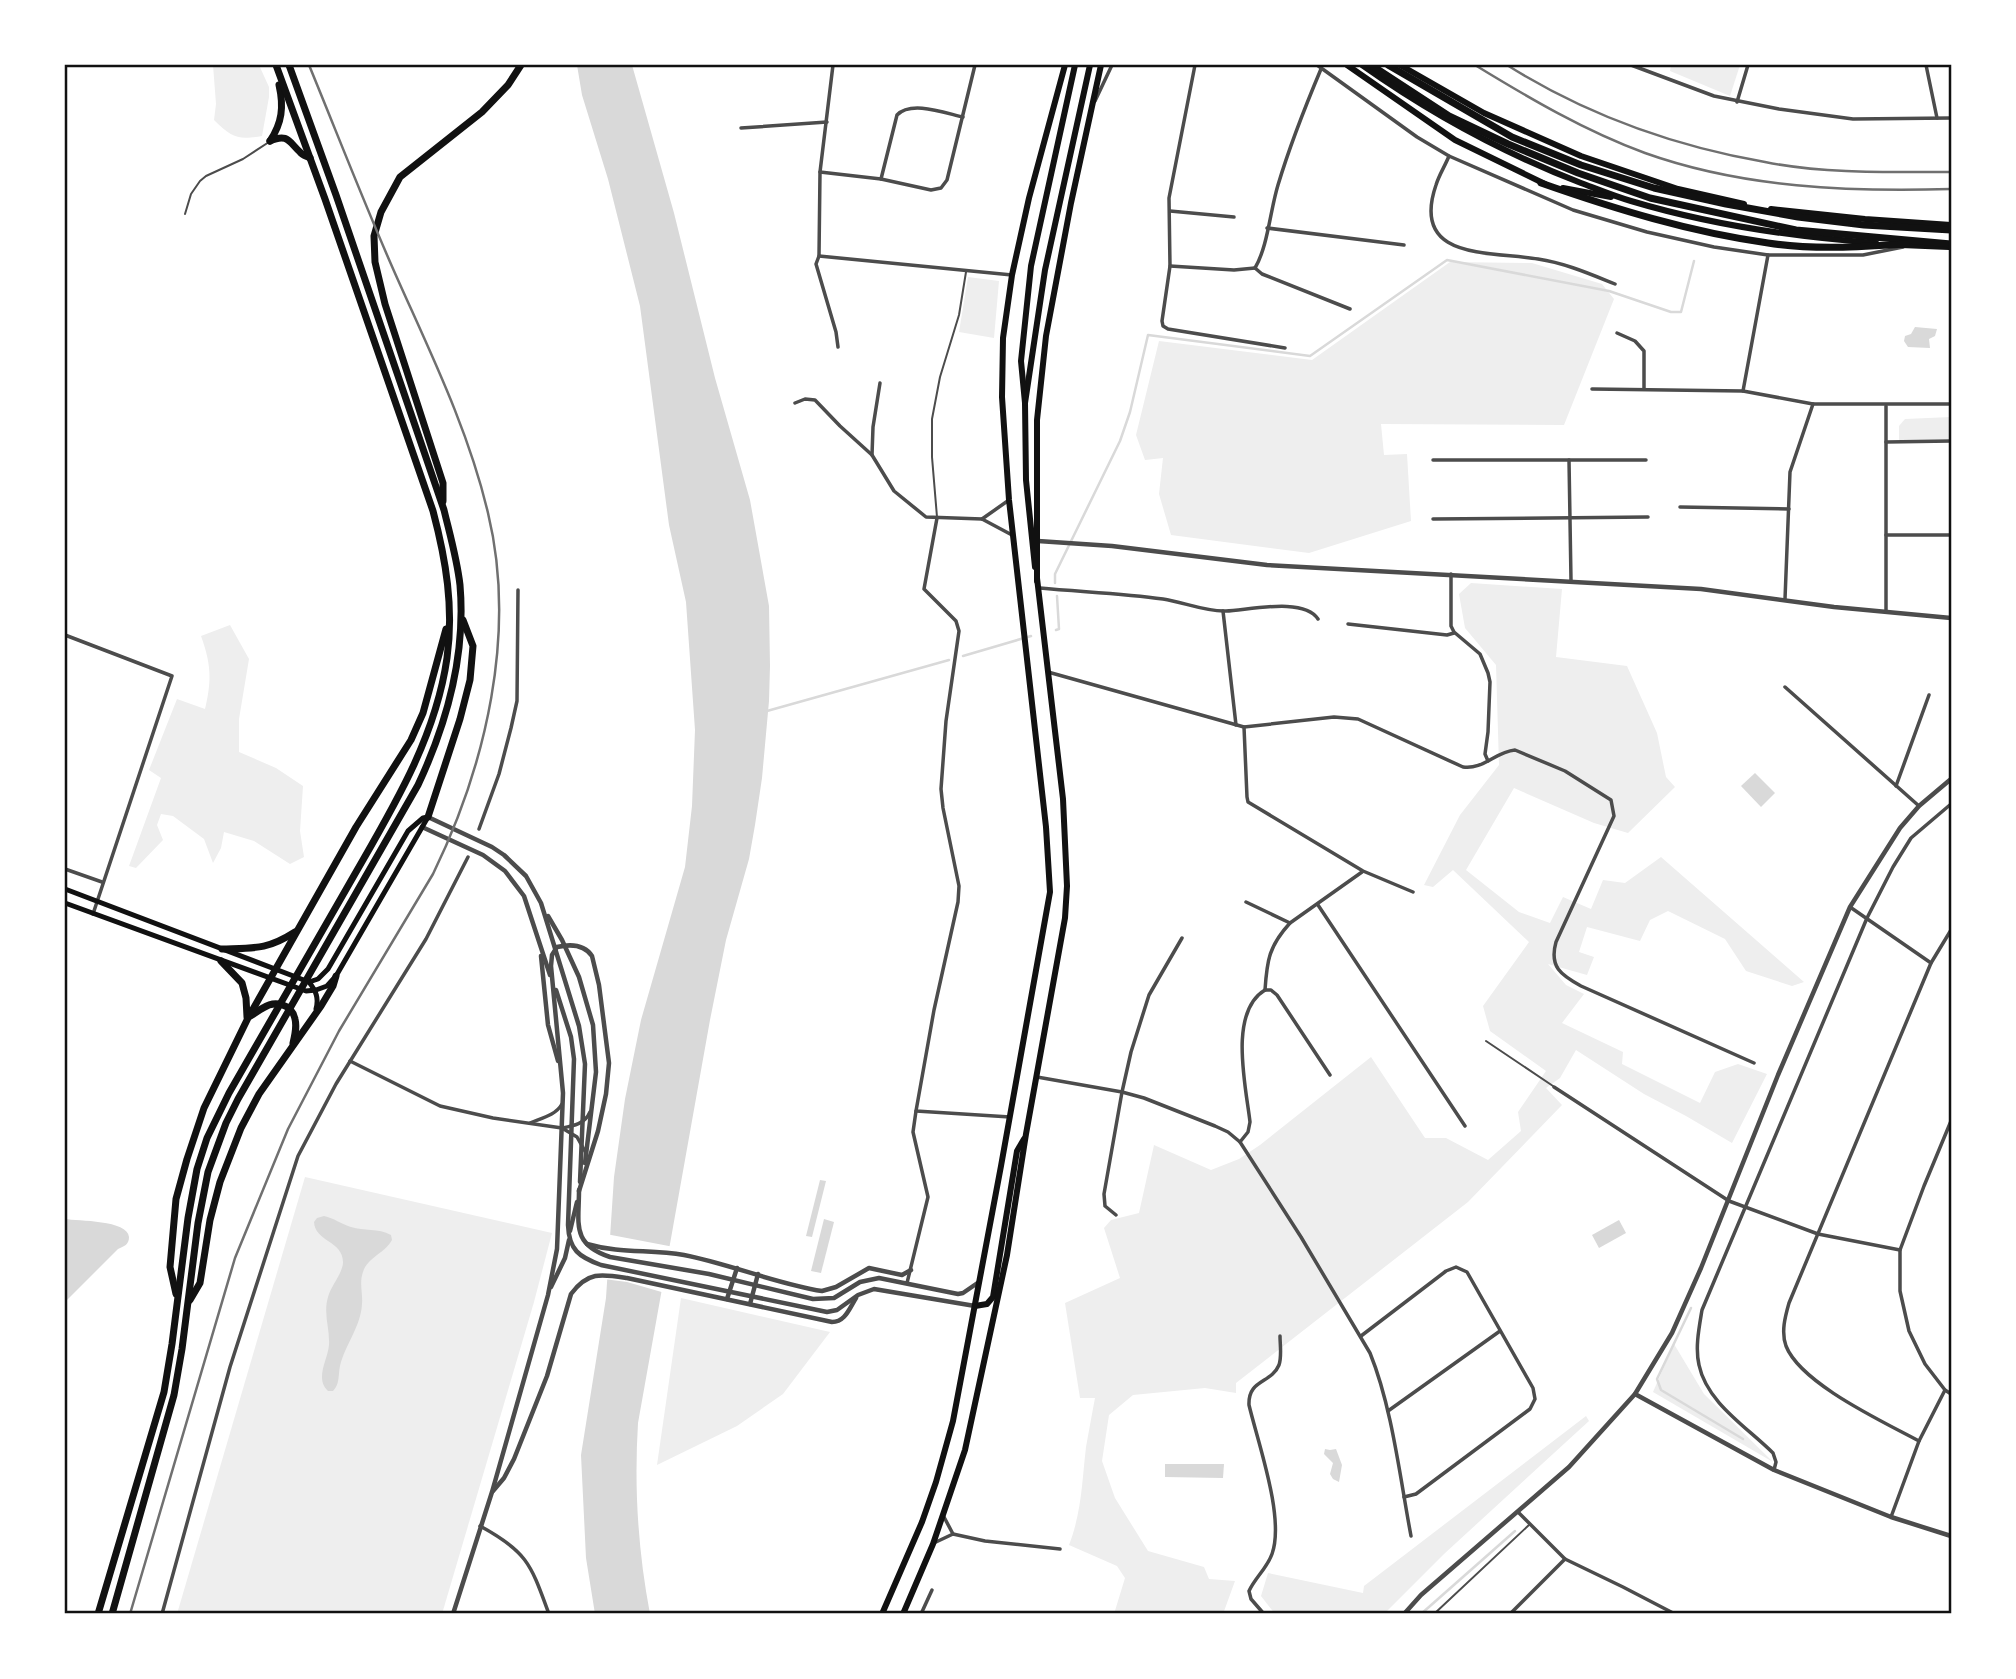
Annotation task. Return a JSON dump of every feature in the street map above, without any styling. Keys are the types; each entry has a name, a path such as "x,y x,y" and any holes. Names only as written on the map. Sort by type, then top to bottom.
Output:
{"highway":[{"path":"270,141 283,110 275,65"},
{"path":"98,1614 164,1392 191,1195 207,1138 229,1093 409,776 425,742 447,657 450,614 448,586 443,549 433,511 311,158 275,65"},
{"path":"112,1614 174,1395 208,1172 238,1099 418,785 434,751 454,686 459,654 461,616 457,564 444,510 289,65"},
{"path":"444,510 443,483 375,262 374,236 381,212 400,177 482,112 508,85 521,65"},
{"path":"1371,65 1449,116 1472,127 1578,173 1650,198 1796,230 1951,245"},
{"path":"1388,65 1512,137 1581,165 1654,188 1798,217 1864,225 1951,227"},
{"path":"270,141 288,139 299,152 311,158"},
{"path":"1541,183 1602,205 1663,222 1769,243 1849,248 1931,242"},
{"path":"178,1301 170,1266 176,1199 204,1108 247,1018 356,827 411,740 423,713 450,614"},
{"path":"428,817 471,680 473,646 461,616"},
{"path":"222,949 264,948 297,931"},
{"path":"221,961 242,984 247,1018"},
{"path":"188,1303 200,1283 209,1220 241,1128 259,1094 333,986 337,975"},
{"path":"247,1018 267,1006 285,1005 292,1011 296,1021 293,1046"}],"main road":[{"path":"882,1614 922,1522 953,1420 1050,892 1046,827 1009,500 1002,397 1003,338 1012,275 1029,198 1065,65"},
{"path":"903,1614 933,1544 965,1450 998,1302 1061,943 1067,886 1063,799 1031,539 1021,361 1031,266 1075,65"},
{"path":"1025,403 1045,270 1090,65"},
{"path":"1038,584 1037,420 1046,336 1101,65"},
{"path":"1347,65 1455,140 1541,183 1768,232 1908,246 1951,245"},
{"path":"1362,65 1468,132 1544,169 1629,201"},
{"path":"1400,65 1484,113 1581,156 1678,189 1760,208 1951,227"},
{"path":"65,903 270,979 306,991 316,990 327,986 337,975 428,817"},
{"path":"309,982 318,979 328,970 408,831 428,817"},
{"path":"65,889 309,982 318,997 315,1012"},
{"path":"975,1306 987,1304 993,1297 1017,1153 1026,1135"}],"street":[{"path":"833,65 820,172 819,256 816,264 838,347"},
{"path":"820,172 881,179 931,190 941,188 947,180 975,65"},
{"path":"1093,105 1112,65"},
{"path":"1195,65 1171,185 1170,266 1163,326 1285,348"},
{"path":"1317,65 1417,137 1450,156 1573,210 1647,232 1714,247 1768,255 1863,255 1908,246"},
{"path":"1631,65 1737,102 1840,118 1951,118"},
{"path":"1737,102 1748,65"},
{"path":"1926,65 1937,118"},
{"path":"1255,268 1297,125 1321,69"},
{"path":"881,179 897,115 903,109 913,107 964,117"},
{"path":"741,128 827,122"},
{"path":"1450,156 1435,187 1431,212 1432,225 1438,236 1450,245 1467,250 1541,259 1567,265 1615,284"},
{"path":"1170,211 1234,218"},
{"path":"1267,228 1404,245"},
{"path":"1743,391 1768,255"},
{"path":"819,256 1012,275"},
{"path":"1170,266 1234,270 1255,268 1262,274 1350,309"},
{"path":"1617,333 1635,341 1644,351 1644,389"},
{"path":"872,455 873,426 880,383"},
{"path":"1592,389 1743,391 1813,404 1951,404"},
{"path":"795,403 804,399 815,400 872,455 894,491 926,517 982,519 1012,535"},
{"path":"1785,599 1790,472 1813,404"},
{"path":"1885,405 1886,612"},
{"path":"1885,442 1951,441"},
{"path":"1433,460 1646,460"},
{"path":"1569,460 1571,580"},
{"path":"982,519 1009,500"},
{"path":"1680,508 1789,509"},
{"path":"1433,519 1648,517"},
{"path":"907,1283 928,1197 913,1132 959,886 941,789 946,721 959,631 956,621 923,589 937,518"},
{"path":"1886,535 1951,535"},
{"path":"1038,541 1112,546 1267,565 1701,589 1835,607 1951,618"},
{"path":"1451,574 1451,625 1454,632 1480,654 1490,682 1485,754 1488,761"},
{"path":"1038,584 1163,599 1223,611 1295,607 1307,609 1318,619"},
{"path":"479,830 499,774 517,701 518,590"},
{"path":"1223,611 1236,725"},
{"path":"1348,624 1447,635 1454,632"},
{"path":"65,635 172,676 93,914"},
{"path":"1048,672 1244,727 1334,717 1358,719 1463,767 1472,769 1506,751 1515,750 1565,771 1611,800 1614,816 1556,942 1553,951 1558,970 1567,979 1581,986 1754,1063"},
{"path":"1785,687 1919,806"},
{"path":"1896,786 1929,695"},
{"path":"1244,727 1248,802 1363,871 1413,892"},
{"path":"1404,1614 1421,1595 1586,1451 1635,1394 1672,1333 1850,906 1900,828 1919,806 1951,779"},
{"path":"1774,1470 1776,1462 1773,1453 1714,1397 1704,1380 1699,1363 1702,1310 1867,918 1911,838 1951,804"},
{"path":"428,817 492,847 512,861 526,876 562,940 579,977 593,1025 596,1072 586,1158 565,1258 548,1294"},
{"path":"422,827 483,855 505,871 524,895 565,1016 574,1059 569,1237 580,1255 601,1265 827,1312 837,1310 858,1294 874,1289 975,1306"},
{"path":"162,1614 230,1367 298,1156 336,1084 426,939 468,857"},
{"path":"65,869 103,883"},
{"path":"1265,989 1268,955 1280,934 1290,923 1363,871"},
{"path":"1246,902 1290,923"},
{"path":"1318,905 1465,1126"},
{"path":"1850,906 1931,963"},
{"path":"544,910 579,1026 585,1064 579,1191 579,1228 584,1243 598,1253 610,1257 699,1272 813,1299 834,1298 869,1279 879,1278 958,1294 980,1282"},
{"path":"1919,1441 1851,1404 1800,1367 1786,1345 1784,1321 1789,1303 1931,963 1951,930"},
{"path":"1116,1216 1105,1206 1104,1194 1131,1052 1149,995 1182,938"},
{"path":"453,1614 492,1492 548,1294 558,1249 563,1102 551,966 556,947 576,945 590,952 596,965 608,1063 606,1094 598,1131 579,1191"},
{"path":"540,947 548,1025 562,1076"},
{"path":"1240,1142 1248,1132 1250,1122 1242,1036 1252,1000 1258,994 1265,989 1277,995 1330,1075"},
{"path":"350,1061 440,1106 493,1118 562,1128 585,1120 592,1103"},
{"path":"1037,1077 1122,1091 1215,1126 1240,1142 1361,1335 1376,1368 1411,1536"},
{"path":"1554,1087 1729,1200 1818,1234 1900,1250"},
{"path":"528,1123 553,1114 563,1102"},
{"path":"916,1111 1010,1117"},
{"path":"1951,1121 1900,1250 1900,1291 1909,1331 1925,1364 1951,1394"},
{"path":"562,1128 577,1137 585,1150 586,1158"},
{"path":"584,1243 612,1250 667,1252 719,1262 821,1290 836,1287 869,1268 902,1275 911,1270"},
{"path":"1361,1335 1446,1271 1456,1267 1467,1272 1533,1388 1535,1399 1531,1409 1416,1494 1404,1497"},
{"path":"615,1268 628,1278"},
{"path":"727,1299 737,1268"},
{"path":"750,1304 758,1274"},
{"path":"492,1492 504,1478 514,1459 547,1376 571,1294 583,1281 595,1275 628,1278 836,1322 843,1319 858,1294"},
{"path":"1387,1412 1500,1331"},
{"path":"1264,1614 1249,1594 1271,1557 1275,1544 1276,1514 1249,1396 1253,1388 1276,1370 1280,1362 1280,1336"},
{"path":"1891,1517 1919,1441 1945,1390"},
{"path":"1635,1394 1774,1470 1891,1517 1951,1536"},
{"path":"1518,1512 1564,1559 1675,1614"},
{"path":"943,1514 953,1534"},
{"path":"480,1526 521,1553 532,1570 549,1614"},
{"path":"933,1544 953,1534 985,1541 1060,1549"},
{"path":"1510,1614 1564,1559"},
{"path":"921,1614 932,1590"}],"lane":[{"path":"186,214 191,194 200,181 258,151 270,141"},
{"path":"937,518 932,419 940,377 959,315 966,271"},
{"path":"1486,1041 1554,1087"},
{"path":"1434,1614 1530,1524"}],"shaded area":[{"path":"213,65 259,65 269,87 262,136 236,136 214,120 216,104"},
{"path":"577,65 632,65 750,500 769,606 769,701 755,825 749,859 726,940 710,1020 638,1423 638,1519 650,1614 595,1614 586,1558 581,1455 606,1298 614,1177 625,1099 641,1020 685,867 692,806 695,730 686,602 669,525 640,306 608,179 582,95"},
{"path":"1671,65 1740,65 1730,96 1670,71"},
{"path":"1450,262 1532,263 1602,284 1614,299 1564,425 1381,424 1384,455 1407,454 1411,521 1309,553 1171,535 1159,494 1163,458 1145,460 1136,435 1159,341 1312,360"},
{"path":"968,277 999,281 994,338 959,332"},
{"path":"1915,327 1937,329 1935,336 1929,339 1930,348 1908,347 1904,341 1905,336 1911,334"},
{"path":"1951,417 1951,440 1899,440 1899,426 1905,419"},
{"path":"1471,583 1562,589 1556,657 1627,666 1657,733 1666,777 1675,787 1628,833 1594,823 1514,788 1466,870 1519,912 1550,923 1563,897 1591,909 1603,880 1625,883 1661,857 1804,982 1792,986 1746,971 1725,939 1668,911 1650,920 1640,941 1587,927 1579,952 1594,957 1587,975 1548,964 1566,985 1584,994 1562,1023 1623,1052 1622,1064 1700,1103 1715,1072 1738,1064 1767,1074 1732,1143 1644,1094 1576,1050 1560,1078 1546,1088 1562,1105 1468,1202 1236,1383 1236,1393 1205,1388 1133,1395 1109,1415 1102,1461 1115,1498 1148,1551 1204,1567 1209,1579 1235,1581 1223,1614 1114,1614 1125,1578 1117,1566 1069,1545 1079,1508 1095,1398 1080,1398 1065,1303 1120,1278 1104,1228 1111,1220 1139,1213 1154,1145 1211,1170 1239,1159 1371,1057 1425,1138 1446,1138 1488,1160 1521,1131 1518,1112 1546,1071 1490,1031 1483,1006 1529,942 1453,870 1433,887 1424,885 1460,815 1499,765 1496,665 1465,628 1459,594"},
{"path":"230,625 249,659 239,719 239,752 276,768 303,786 300,831 304,857 290,864 254,841 224,832 221,848 213,863 204,839 173,816 161,814 157,825 163,840 136,868 129,866 161,778 149,770 177,699 205,709 209,672 201,636"},
{"path":"1755,773 1775,793 1761,807 1741,786"},
{"path":"305,1177 552,1233 442,1614 177,1614"},
{"path":"820,1180 826,1181 812,1237 806,1236"},
{"path":"324,1216 351,1227 386,1233 391,1235 392,1240 369,1262 363,1272 361,1312 342,1358 338,1382 333,1391 328,1391 322,1379 329,1345 326,1315 329,1293 343,1263 339,1250 316,1229 314,1222"},
{"path":"65,1219 112,1224 126,1231 129,1237 127,1244 118,1249 66,1301 65,1301"},
{"path":"824,1219 834,1222 821,1273 811,1271"},
{"path":"1619,1220 1626,1233 1599,1248 1592,1235"},
{"path":"681,1298 830,1332 783,1394 737,1426 657,1465"},
{"path":"1674,1344 1704,1394 1773,1462 1653,1392"},
{"path":"1586,1416 1589,1421 1444,1554 1384,1614 1275,1614 1261,1596 1268,1573 1363,1593 1364,1586"},
{"path":"1325,1449 1336,1449 1342,1465 1339,1482 1330,1474 1333,1463 1324,1454"},
{"path":"1165,1464 1224,1464 1223,1478 1165,1477"}],"pier":[{"path":"606,1234 674,1247 665,1293 627,1282 604,1279"}],"waterway":[{"path":"1055,583 1055,574 1120,441 1130,412 1148,335 1310,356 1447,260 1609,291 1671,312 1681,312 1694,261"},
{"path":"1056,630 1059,629 1057,596"},
{"path":"963,656 1031,636"},
{"path":"767,711 949,660"},
{"path":"1691,1308 1657,1379 1661,1390 1743,1439"},
{"path":"1421,1614 1515,1531"}],"railway":[{"path":"130,1614 235,1258 288,1129 339,1031 433,874 452,832 481,744 497,651 499,605 496,558 480,481 447,390 383,245 309,65"},
{"path":"1475,65 1537,102 1601,135 1682,165 1758,181 1797,185 1874,190 1951,189"},
{"path":"1507,65 1567,99 1599,113 1697,147 1788,166 1881,172 1951,172"}]}
